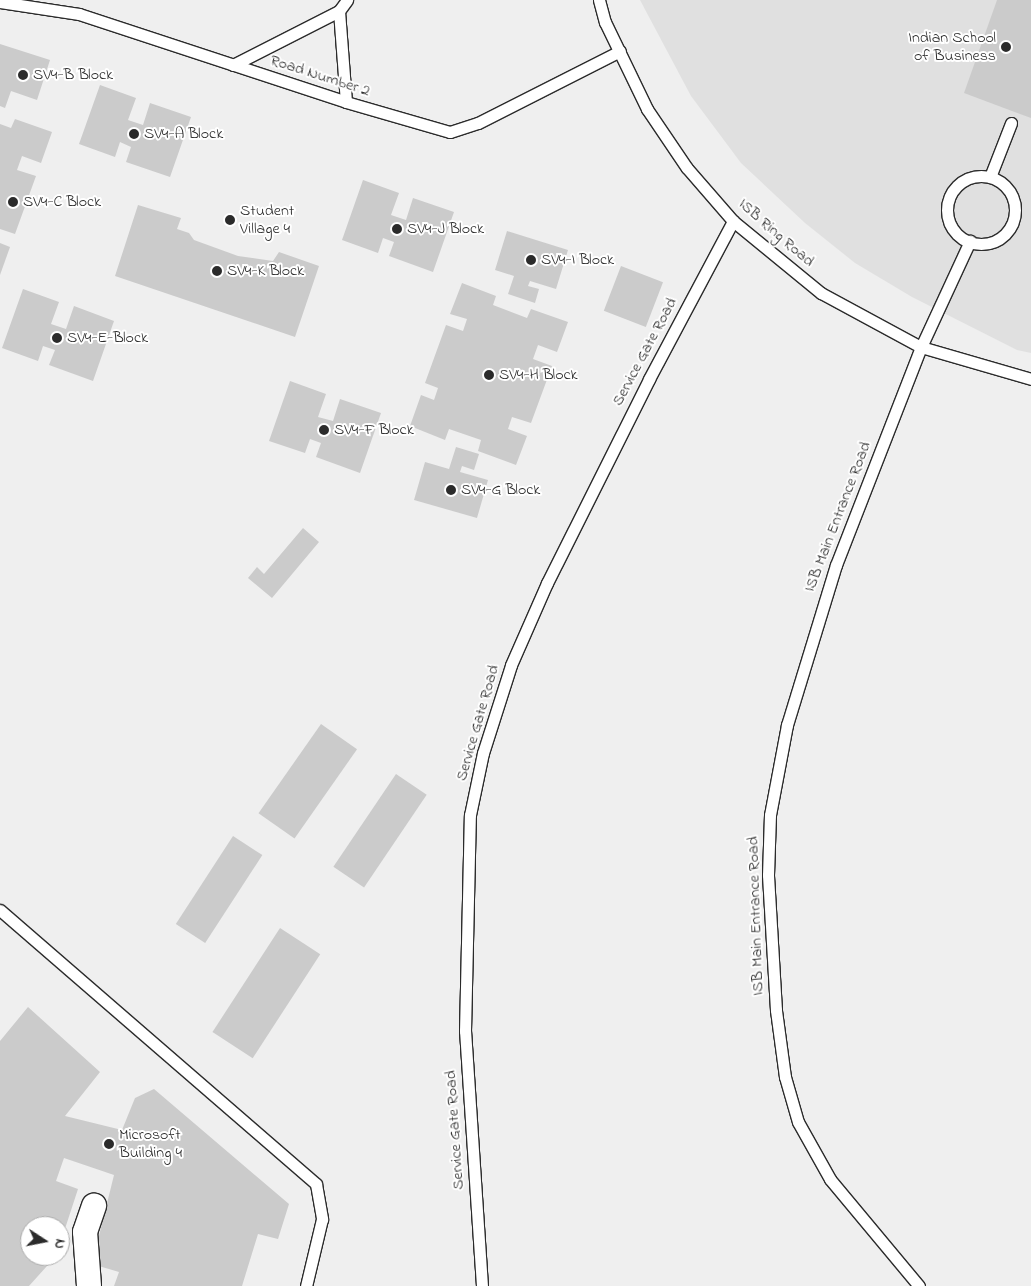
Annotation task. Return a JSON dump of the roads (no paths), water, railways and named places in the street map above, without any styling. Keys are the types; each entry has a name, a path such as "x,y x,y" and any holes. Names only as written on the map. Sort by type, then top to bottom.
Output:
{"street":[{"path":"89,1286 84,1245 94,1206"}],"lane":[{"path":"233,65 339,11 347,0"},
{"name":"ISB Ring Road","path":"599,0 647,109 687,168 733,221 821,293 921,346 1031,379"},
{"name":"Road Number 2","path":"0,2 79,14 346,102 450,132 478,123 620,51"},
{"path":"339,11 346,102"},
{"path":"990,177 1011,123"},
{"path":"979,175 990,177 1010,190 1015,207 1012,225 1000,238 984,244 970,241 952,229 947,212 950,194 962,181 979,175"},
{"name":"Service Gate Road","path":"482,1286 465,1031 470,814 483,753 512,665 547,583 649,379 733,221"},
{"name":"ISB Main Entrance Road","path":"919,1286 830,1179 798,1122 785,1077 776,1010 768,875 770,814 786,725 809,644 921,346 970,241"},
{"path":"0,910 316,1184 322,1219 306,1286"}],"place":[{"name":"Indian School of Business","path":"1006,47"},
{"name":"SV4-B Block","path":"23,75"},
{"name":"SV4-A Block","path":"134,134"},
{"name":"SV4-C Block","path":"13,202"},
{"name":"Student Village 4","path":"230,220"},
{"name":"SV4-J Block","path":"397,229"},
{"name":"SV4-I Block","path":"531,260"},
{"name":"SV4-K Block","path":"217,271"},
{"name":"SV4-E-Block","path":"57,338"},
{"name":"SV4-H Block","path":"489,375"},
{"name":"SV4-F Block","path":"324,430"},
{"name":"SV4-G Block","path":"451,490"},
{"name":"Microsoft Building 4","path":"109,1144"}]}
